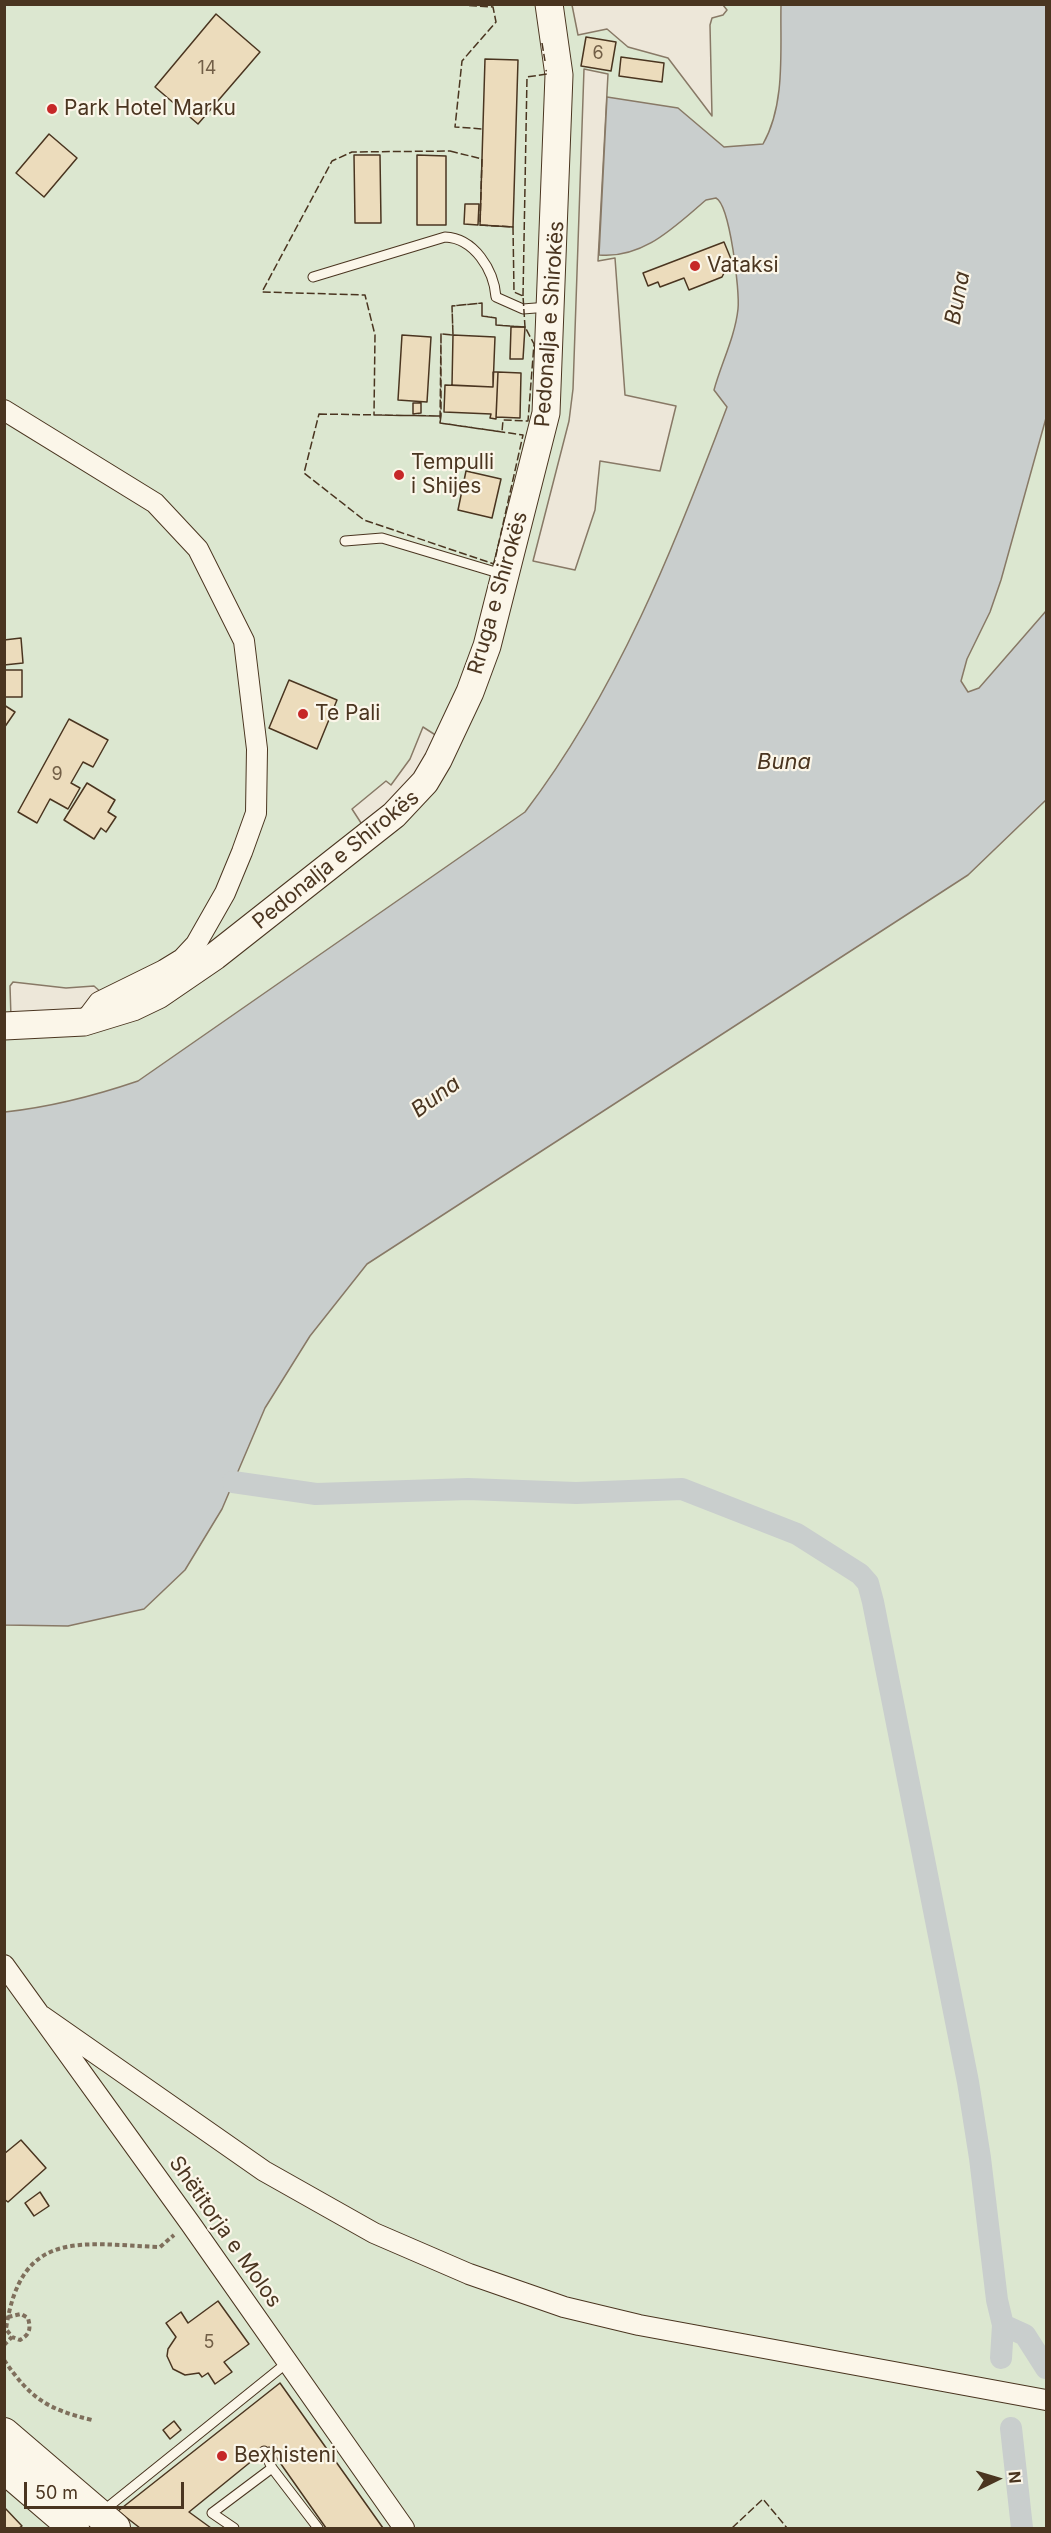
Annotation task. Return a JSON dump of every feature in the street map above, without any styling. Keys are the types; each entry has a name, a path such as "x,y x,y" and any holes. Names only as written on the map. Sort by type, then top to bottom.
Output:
{"main road":[{"name":"Rruga e Shirokës","path":"4,1026 84,1022 133,1007 182,981 408,802 438,760 470,692 487,646 546,413 552,307 559,75 549,4"},
{"path":"4,2433 96,2524"},
{"path":"4,2468 96,2524"}],"street":[{"path":"4,410 154,503 198,549 244,641 257,749 256,813 242,852 212,918 189,951 164,970 99,1002 84,1022"},
{"name":"Shëtitorja e Molos","path":"4,1965 190,2223 404,2529"},
{"path":"42,2016 264,2171 374,2233 469,2274 564,2307 639,2325 1047,2400"}],"lane":[{"path":"313,277 445,237 458,237 473,248 488,270 495,286 496,297 523,309 552,307"},
{"path":"345,541 382,538 504,575"},
{"path":"96,2524 239,2407 288,2362"},
{"path":"264,2451 272,2468 318,2529"},
{"path":"234,2529 212,2513 272,2468"}],"path":[{"path":"8,2317 21,2314 28,2318 31,2328 28,2335 20,2340 12,2337 6,2329 8,2317 18,2282 27,2267 44,2254 58,2247 78,2245 121,2244 160,2247 190,2223"},
{"path":"4,2346 12,2337"},
{"path":"4,2361 23,2387 38,2400 59,2412 92,2420"}],"green space":[{"path":"5,5 1046,5 1046,2528 5,2528"}],"shaded area":[{"path":"572,5 723,5 727,10 723,15 712,18 710,25 712,116 668,58 628,47 607,29 578,35"},
{"path":"584,69 608,74 598,261 615,258 625,395 676,406 660,471 600,461 595,510 575,570 533,561 569,421 573,389"},
{"path":"423,727 437,736 410,785 363,826 352,809 386,781 391,785 410,759"},
{"path":"13,982 66,988 94,986 103,994 77,1011 11,1018 10,986"}],"water":[{"name":"Buna","path":"781,5 1046,5 1046,418 1001,580 990,612 967,659 961,681 968,692 979,688 1046,611 1046,800 968,875 367,1264 310,1336 265,1408 222,1509 185,1570 144,1609 68,1626 5,1625 5,1112 72,1100 138,1081 525,812 558,766 588,718 641,617 707,460 727,407 714,390 731,340 738,309 736,268 730,232 726,216 716,198 706,200 658,239 644,246 615,255 599,255 607,97 678,108 724,147 763,144 779,94"}],"building":[{"path":"216,14 260,52 198,124 155,87"},
{"path":"586,37 616,42 611,71 581,66"},
{"path":"621,57 664,63 662,82 619,76"},
{"path":"485,59 518,60 513,227 480,225"},
{"path":"49,134 77,158 44,197 16,173"},
{"path":"354,155 380,155 381,223 355,223"},
{"path":"417,155 446,156 446,225 417,225"},
{"path":"465,204 479,204 478,225 464,224"},
{"name":"Vataksi","path":"724,242 731,259 722,277 689,290 684,278 660,287 658,282 648,286 643,273"},
{"path":"511,327 525,327 523,359 510,359"},
{"path":"402,335 431,337 427,402 398,400"},
{"path":"453,335 495,337 493,387 452,385"},
{"path":"493,372 498,372 496,419 490,418 491,414 444,412 445,385 493,387"},
{"path":"498,372 521,373 520,418 496,417"},
{"path":"413,403 421,403 421,413 413,414"},
{"path":"466,471 501,479 492,518 458,510"},
{"path":"21,638 23,663 4,665 4,640"},
{"path":"4,670 22,670 22,697 4,697"},
{"name":"Te Pali","path":"289,680 337,700 317,749 269,728"},
{"path":"4,705 15,712 4,728"},
{"path":"69,719 108,740 93,767 83,762 71,783 80,788 68,809 50,799 37,823 18,812"},
{"path":"87,783 115,800 108,812 116,817 106,832 101,828 94,839 64,820"},
{"path":"21,2140 46,2168 8,2202 4,2199 4,2154"},
{"path":"40,2192 49,2206 34,2216 25,2203"},
{"path":"218,2301 249,2344 224,2362 232,2372 215,2384 208,2373 202,2377 199,2373 185,2375 173,2369 167,2356 168,2349 176,2337 166,2323 181,2312 188,2323"},
{"name":"Bexhisteni","path":"280,2383 383,2528 326,2528 269,2447 189,2512 211,2528 140,2528 118,2511"},
{"path":"174,2421 181,2430 170,2439 163,2430"},
{"path":"4,2507 22,2526 4,2528"}],"waterway":[{"path":"233,1482 316,1494 468,1489 576,1493 682,1489 797,1534 860,1574 868,1583 873,1602 968,2082 980,2158 997,2300 1003,2325 1025,2335 1046,2368"},
{"path":"1001,2358 1003,2325"},
{"path":"1011,2428 1022,2528"}],"fence":[{"path":"447,4 493,7 496,22 462,61 455,127 483,129"},
{"path":"542,43 545,61"},
{"path":"523,296 527,77 547,74 546,70"},
{"path":"450,151 482,159 480,225 513,227 514,292 523,296 525,327 496,325 496,318 482,316 482,303 452,306 453,335 441,334 441,416 374,415 375,335 365,295 262,292 332,161 352,152 450,151"},
{"path":"482,303 482,316 496,318 496,325 525,327 534,344 528,421 503,420 502,432 440,423 441,334 453,335 452,306 482,303"},
{"path":"319,414 441,416 440,423 523,435 494,564 364,520 304,473 319,414"},
{"path":"732,2528 763,2499 787,2528"}],"place":[{"name":"Park Hotel Marku","path":"52,109"},
{"name":"Vataksi","path":"695,266"},
{"name":"Tempulli i Shijes","path":"399,475"},
{"name":"Te Pali","path":"303,714"},
{"name":"Bexhisteni","path":"222,2456"}]}
